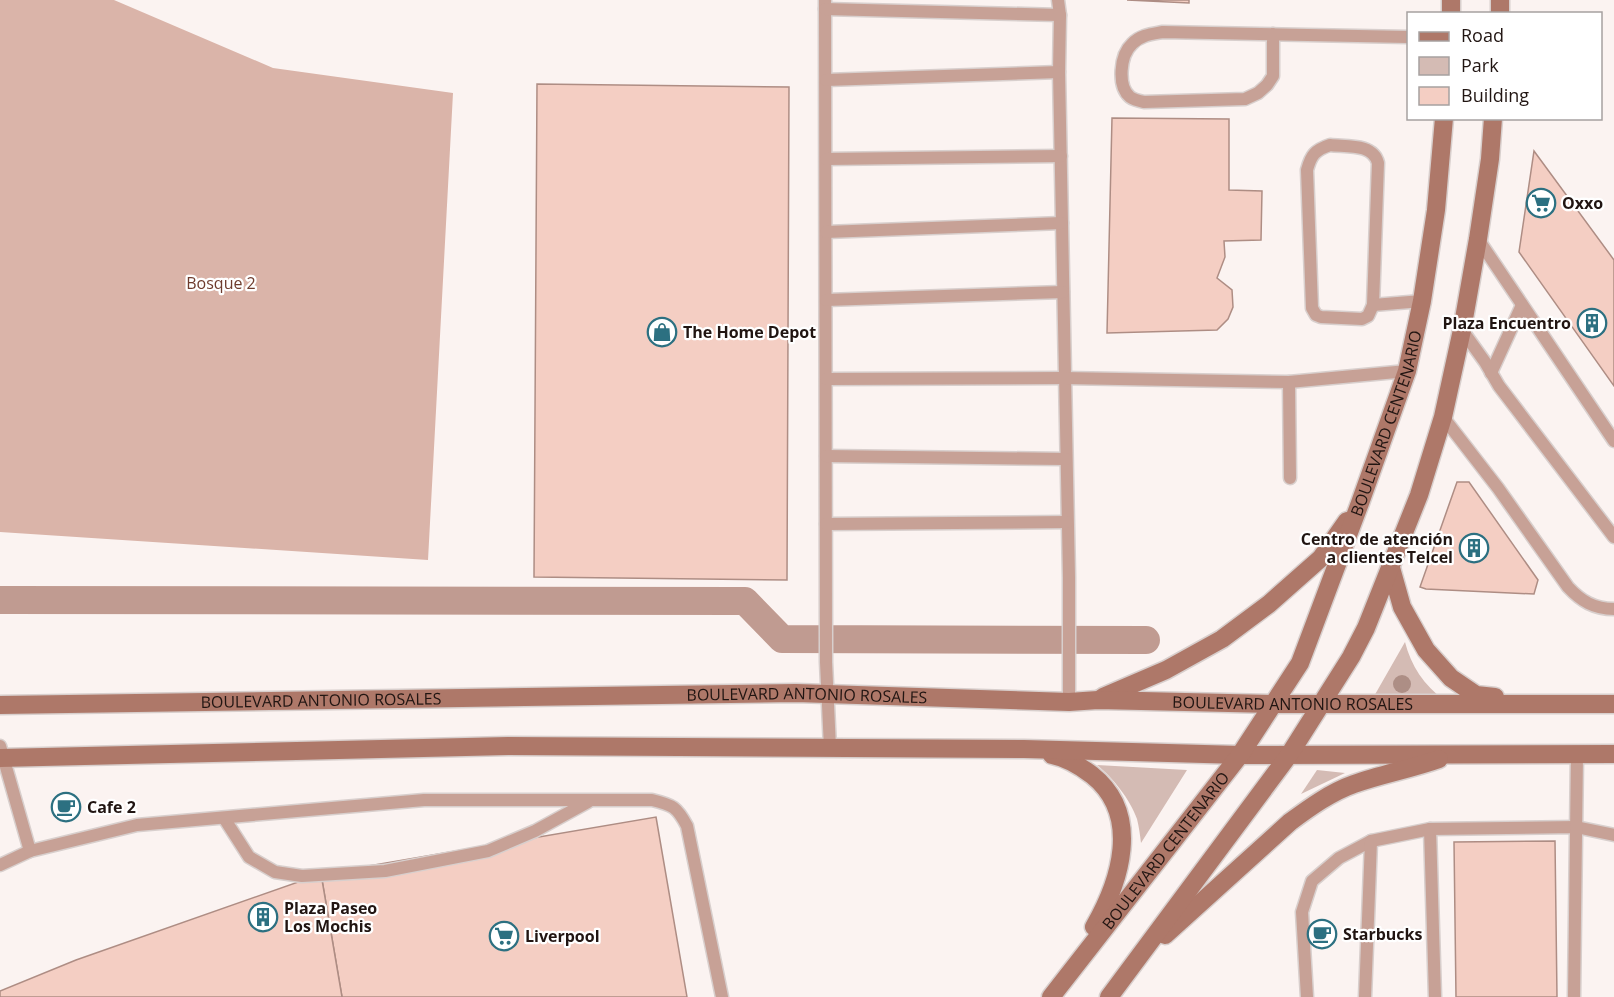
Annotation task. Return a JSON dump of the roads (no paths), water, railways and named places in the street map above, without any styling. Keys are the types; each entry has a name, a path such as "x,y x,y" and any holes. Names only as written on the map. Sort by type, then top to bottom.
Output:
{"main road":[{"name":"BOULEVARD CENTENARIO","path":"1056,990 1240,755 1291,678 1307,646 1407,371 1422,301 1436,210 1444,120"},
{"path":"1109,997 1289,755 1351,657 1366,628 1419,495 1443,417 1462,330 1478,239 1490,159 1493,120"},
{"path":"1098,700 1166,670 1222,639 1269,604 1321,558 1360,503"},
{"path":"1391,568 1402,607 1426,650 1451,678 1476,695 1571,704"},
{"name":"BOULEVARD ANTONIO ROSALES","path":"0,705 827,693 1069,702 1098,700 1273,704 1614,705"},
{"path":"1,754 508,746 1024,749 1240,755 1614,754"},
{"path":"1024,749 1059,756 1080,765 1099,781 1112,800 1120,821 1123,842 1115,885 1101,914 1056,990"},
{"path":"1135,963 1306,810 1352,785 1418,767 1451,754"}],"lane":[{"path":"1058,0 1069,577 1069,702"},
{"path":"830,748 826,662 825,5 1060,15"},
{"path":"1273,34 1273,76 1266,86 1245,99 1144,102 1132,99 1122,82 1124,55 1131,44 1143,36 1163,32 1273,34 1407,37"},
{"path":"826,80 1059,72"},
{"path":"1330,145 1367,148 1377,157 1373,305 1368,316 1362,319 1320,316 1316,315 1312,308 1307,170 1311,155 1320,148 1330,145"},
{"path":"826,159 1061,156"},
{"path":"826,232 1062,223"},
{"path":"1478,239 1614,441"},
{"path":"826,300 1063,292"},
{"path":"1373,305 1422,301"},
{"path":"1491,373 1522,304"},
{"path":"1462,330 1504,393 1614,537"},
{"path":"826,379 1064,378 1289,382 1407,371"},
{"path":"1289,382 1290,478"},
{"path":"1443,417 1498,488 1568,587 1592,606 1614,609"},
{"path":"826,456 1066,459"},
{"path":"826,524 1067,522"},
{"path":"1,754 30,851"},
{"path":"1574,997 1577,754"},
{"path":"0,865 30,851 137,825 424,800 652,800 669,804 679,812 687,826 722,997"},
{"path":"224,818 249,857 275,872 302,876 385,871 488,851 535,831 591,800"},
{"path":"1306,997 1302,912 1312,881 1339,858 1371,841 1430,829 1576,827 1614,835"},
{"path":"1430,829 1435,997"},
{"path":"1365,997 1371,841"}],"waterway":[{"path":"0,600 745,601 782,639 1146,640"}],"place":[{"name":"Oxxo","path":"1541,203"},
{"name":"Plaza Encuentro","path":"1592,323"},
{"name":"The Home Depot","path":"662,332"},
{"name":"Centro de atención a clientes Telcel","path":"1474,548"},
{"name":"Cafe 2","path":"66,807"},
{"name":"Plaza Paseo Los Mochis","path":"263,917"},
{"name":"Starbucks","path":"1322,934"},
{"name":"Liverpool","path":"504,936"}],"park label":[{"name":"Bosque 2","path":"221,283"}]}
